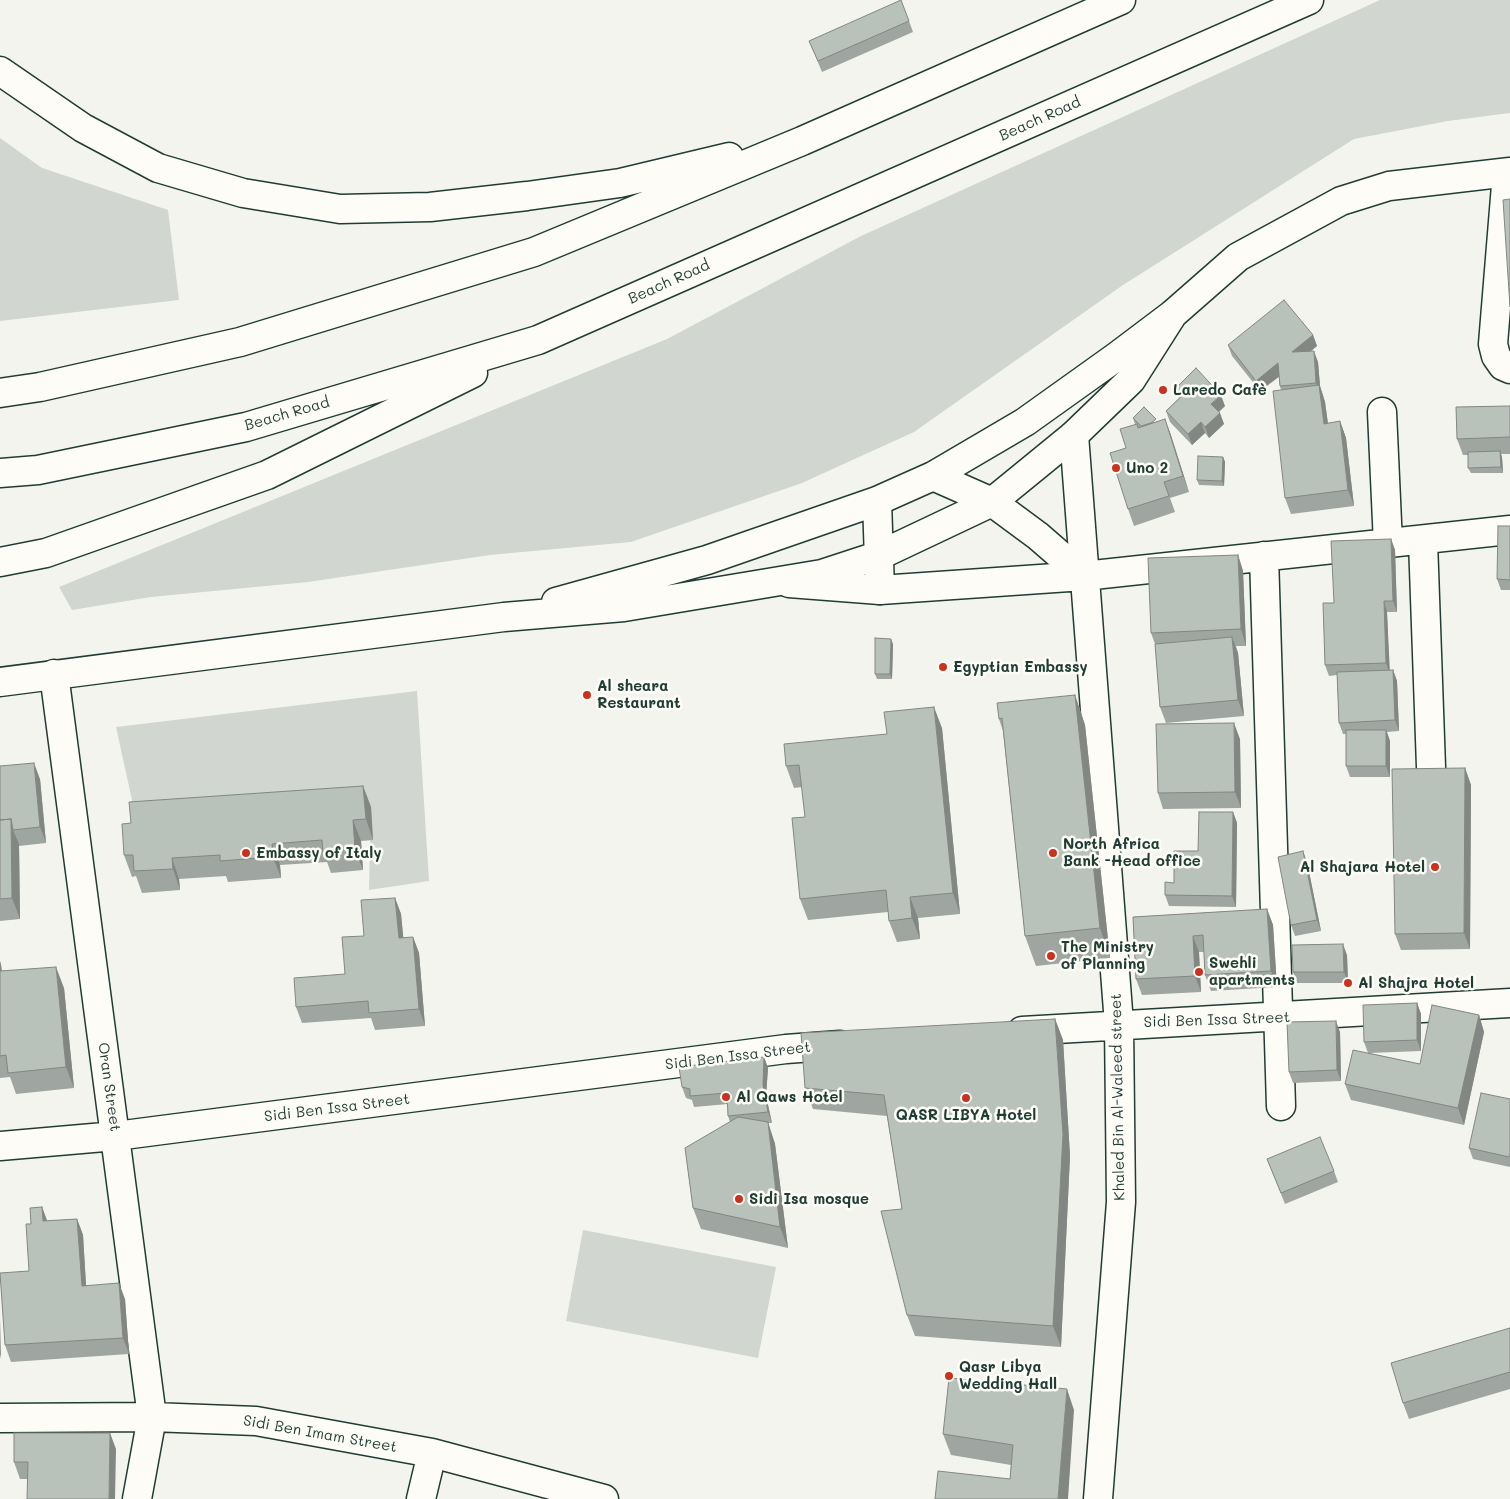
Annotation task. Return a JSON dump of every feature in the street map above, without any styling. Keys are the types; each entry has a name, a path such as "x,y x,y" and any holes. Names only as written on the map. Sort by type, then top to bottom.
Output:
{"main road":[{"path":"0,393 40,387 240,342 534,252 802,141 1122,0"},
{"name":"Beach Road","path":"0,473 38,470 246,427 538,340 1309,0"},
{"path":"0,72 83,128 158,168 242,193 340,209 430,207 620,183 802,141"},
{"path":"504,617 617,583 707,560 878,502 932,476 1025,422 1173,314 1238,257 1341,201 1389,186 1508,172 1492,344 1496,356 1503,366 1510,369"},
{"path":"0,682 504,617 624,607 822,574 880,555 992,502 1074,435 1131,380 1173,314"},
{"path":"0,562 46,553 267,475 538,340"},
{"path":"1382,412 1388,544"},
{"name":"Khaled Bin Al-Waleed street","path":"1074,435 1118,1024 1121,1202 1098,1499"},
{"path":"932,476 992,502 1038,536 1084,576"},
{"path":"878,502 880,590"},
{"path":"780,582 880,590 1084,576 1424,541 1510,530"},
{"path":"1424,541 1431,767"},
{"path":"1264,556 1281,1106"},
{"name":"Oran Street","path":"54,674 152,1417 137,1499"},
{"name":"Sidi Ben Issa Street","path":"995,1033 1118,1024 1279,1018 1440,1006 1510,1004"},
{"name":"Sidi Ben Issa Street","path":"0,1146 116,1136 786,1049 862,1043"},
{"name":"Sidi Ben Imam Street","path":"0,1418 152,1417 256,1421 432,1453 604,1499"},
{"path":"421,1499 432,1453"}],"shaded area":[{"path":"1380,0 1510,0 1510,113 1448,121 1354,139 1123,285 914,432 802,483 631,542 490,555 308,582 151,597 72,610 59,587 667,339 861,236"},
{"path":"0,138 42,168 168,210 179,300 0,321"},
{"path":"417,691 429,881 369,890 371,807 137,823 116,727"},
{"path":"583,1230 776,1267 758,1358 566,1321"}],"building":[{"path":"901,0 909,21 818,61 809,41"},
{"path":"1510,199 1510,307 1503,200"},
{"path":"1284,300 1313,335 1292,352 1314,351 1316,383 1280,386 1278,363 1256,381 1228,345"},
{"path":"1196,368 1221,395 1211,404 1220,413 1205,427 1201,422 1188,434 1166,411 1183,395 1176,388"},
{"path":"1319,385 1324,424 1340,421 1348,490 1285,498 1273,391"},
{"path":"1510,406 1510,437 1457,439 1456,407"},
{"path":"1144,407 1156,419 1151,423 1141,426 1133,418"},
{"path":"1165,419 1183,476 1164,482 1169,496 1128,509 1110,453 1126,448 1120,429 1137,424 1138,428"},
{"path":"1500,451 1501,467 1468,468 1468,452"},
{"path":"1198,456 1223,457 1222,481 1197,480"},
{"path":"1498,526 1510,526 1510,580 1497,579"},
{"path":"1391,539 1393,601 1384,601 1386,663 1325,665 1323,603 1334,603 1331,541"},
{"path":"1238,555 1241,629 1151,633 1148,558"},
{"path":"1232,637 1238,700 1160,707 1155,644"},
{"path":"875,638 891,639 890,674 875,674"},
{"path":"1393,670 1395,720 1339,723 1337,672"},
{"path":"1075,695 1100,928 1025,936 1002,718 999,719 997,703"},
{"path":"934,707 953,893 910,897 912,918 889,921 886,890 800,899 792,818 805,817 799,765 786,766 784,744 887,734 884,712"},
{"path":"1234,723 1235,792 1158,793 1156,724"},
{"path":"1346,730 1386,730 1386,766 1346,766"},
{"path":"34,763 40,827 13,830 11,819 0,820 0,766"},
{"name":"Al Shajara Hotel","path":"1465,768 1464,933 1395,934 1392,769"},
{"name":"Embassy of Italy","path":"363,786 366,819 353,820 355,849 323,852 322,840 272,844 273,857 220,861 220,855 172,858 173,869 134,871 133,855 124,855 122,824 131,823 129,802"},
{"path":"1199,812 1233,812 1232,896 1165,895 1165,882 1174,883 1174,851 1198,851"},
{"path":"11,819 12,898 0,899 0,820"},
{"path":"1303,851 1317,920 1291,925 1278,857"},
{"path":"395,898 399,938 413,937 419,1009 369,1013 368,1001 296,1007 294,978 345,974 342,937 364,936 361,900"},
{"path":"1267,909 1271,971 1205,975 1203,935 1193,936 1195,976 1136,979 1133,917"},
{"path":"1343,944 1344,972 1293,972 1292,945"},
{"path":"56,967 66,1067 8,1073 6,1055 0,1056 0,971"},
{"path":"1417,1003 1417,1040 1364,1042 1363,1005"},
{"path":"1432,1005 1479,1015 1458,1108 1345,1084 1353,1050 1420,1064"},
{"path":"1055,1019 1063,1134 1053,1326 907,1315 881,1211 902,1209 884,1095 805,1088 801,1033"},
{"path":"1336,1021 1337,1070 1289,1072 1287,1022"},
{"name":"Al Qaws Hotel","path":"764,1057 763,1085 768,1112 728,1116 727,1093 690,1096 690,1089 682,1087 679,1067"},
{"path":"1481,1093 1510,1099 1509,1157 1469,1148"},
{"name":"Sidi Isa mosque","path":"738,1117 768,1122 780,1227 693,1208 685,1148"},
{"path":"1320,1137 1334,1171 1281,1193 1267,1159"},
{"path":"42,1207 43,1221 77,1219 82,1286 119,1283 123,1338 5,1345 0,1273 29,1271 26,1224 31,1224 30,1208"},
{"path":"1510,1328 1510,1372 1403,1403 1391,1363"},
{"path":"949,1378 1067,1389 1058,1499 935,1499 938,1471 1010,1479 1013,1445 943,1434"},
{"path":"14,1433 110,1433 109,1499 27,1499 28,1462 14,1462"}],"place":[{"name":"Laredo Cafè","path":"1163,390"},
{"name":"Uno 2","path":"1116,468"},
{"name":"Egyptian Embassy","path":"943,667"},
{"name":"Al sheara Restaurant","path":"587,695"},
{"name":"Embassy of Italy","path":"246,853"},
{"name":"North Africa Bank -Head office","path":"1053,853"},
{"name":"Al Shajara Hotel","path":"1435,867"},
{"name":"The Ministry of Planning","path":"1051,956"},
{"name":"Swehli apartments","path":"1199,972"},
{"name":"Al Shajra Hotel","path":"1348,983"},
{"name":"Al Qaws Hotel","path":"726,1097"},
{"name":"QASR LIBYA Hotel","path":"966,1098"},
{"name":"Sidi Isa mosque","path":"739,1199"},
{"name":"Qasr Libya Wedding Hall","path":"949,1376"}]}
